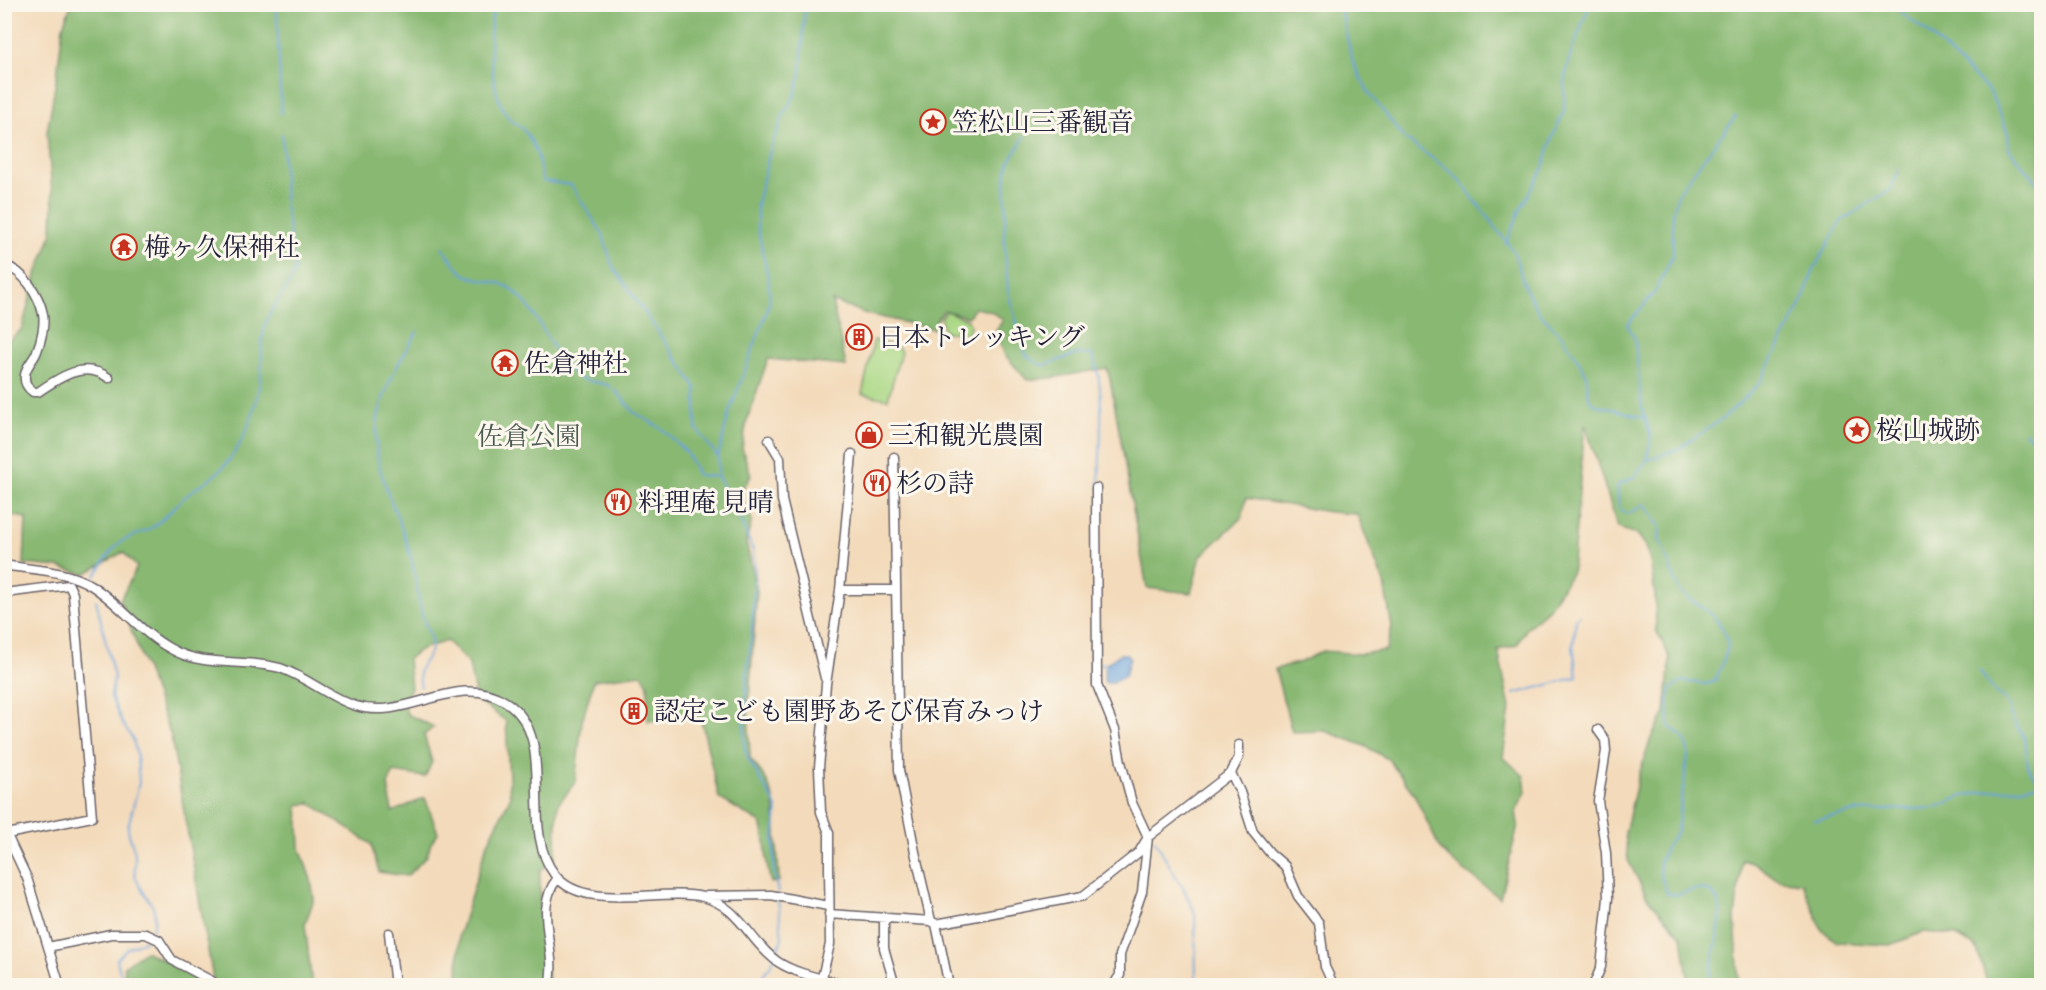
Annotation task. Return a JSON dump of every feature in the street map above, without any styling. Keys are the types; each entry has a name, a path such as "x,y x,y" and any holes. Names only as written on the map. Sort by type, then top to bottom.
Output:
{"street":[{"path":"4,265 14,268 27,281 43,316 37,353 26,370 25,380 28,388 33,392 38,392 65,374 80,369 103,373 110,378"},
{"path":"769,440 780,458 782,500 826,684"},
{"path":"821,982 830,944 829,833 821,812 819,768 826,684 840,590 852,454"},
{"path":"894,456 894,590 899,770 915,852 948,986"},
{"path":"1096,488 1096,685 1115,730 1132,803 1148,837 1142,892 1120,955 1120,975 1113,986"},
{"path":"4,565 81,580 102,593 152,637 185,656 246,662 281,669 358,707 380,710 395,708 466,690 483,692 499,698 518,712 527,725 535,757 538,834 550,870 557,879 569,887 609,897 687,895 779,897 829,910 933,923 1083,896 1139,852 1148,837 1231,773 1239,757 1239,745"},
{"path":"4,593 69,585 73,594 92,817 6,832 27,878 60,986"},
{"path":"840,590 894,590"},
{"path":"1593,986 1600,967 1608,898 1606,853 1598,801 1606,751 1605,740 1598,730"},
{"path":"1231,773 1253,832 1270,853 1285,866 1298,896 1319,923 1325,968 1334,986"},
{"path":"549,986 552,974 546,921 549,889 557,879"},
{"path":"702,896 716,901 733,912 770,955 779,962 821,982 849,986"},
{"path":"884,917 884,948 895,986"},
{"path":"389,933 395,986"},
{"path":"48,947 111,934 146,934 159,940 172,960 212,981"}],"green space":[{"name":"佐倉公園","path":"71,5 2041,5 2041,985 1988,985 1976,947 1954,935 1924,932 1890,945 1837,942 1822,930 1802,883 1778,880 1756,864 1742,860 1735,917 1739,985 1689,985 1682,937 1647,897 1628,860 1625,833 1638,778 1651,738 1665,713 1670,658 1656,630 1655,595 1646,546 1638,535 1618,528 1585,424 1572,572 1549,608 1527,628 1517,645 1498,650 1510,708 1503,757 1524,776 1526,792 1516,811 1518,825 1500,898 1453,862 1440,849 1414,794 1388,759 1365,746 1325,731 1292,732 1275,669 1301,662 1323,651 1361,654 1386,650 1392,627 1384,583 1357,514 1330,512 1246,498 1242,517 1201,556 1191,593 1147,588 1107,368 1027,380 1005,355 995,332 1003,320 990,311 975,308 968,317 944,310 937,319 934,329 867,314 832,301 846,366 768,359 747,420 742,448 751,476 739,494 752,520 746,542 757,591 748,712 750,758 766,779 774,799 779,881 771,883 761,823 719,798 701,719 694,717 648,721 648,685 642,674 594,680 582,721 575,783 558,804 555,859 540,871 540,918 548,979 544,985 458,985 459,935 486,847 510,798 506,721 476,699 469,664 447,641 421,649 408,659 411,688 403,701 407,714 434,727 424,735 432,762 425,777 394,772 388,784 392,812 425,798 438,833 431,843 427,856 407,876 379,872 371,844 310,803 298,805 300,848 311,880 314,899 305,924 312,985 214,985 171,736 120,600 137,567 123,552 85,574 58,567 24,564 26,518 5,514 5,343 22,329 34,282 52,234 53,204 47,132 63,26"},
{"path":"946,311 968,320 970,326 968,333 944,332 941,318"},
{"path":"874,340 898,347 901,352 888,399 862,394"},
{"path":"145,951 213,985 126,985 124,966"}],"water":[{"path":"1120,654 1127,654 1130,658 1125,676 1112,683 1106,683 1104,680 1105,665"}],"waterway":[{"path":"275,4 281,113"},
{"path":"495,4 490,46 494,79 503,108 509,118 522,128 536,150 543,181 571,185 603,235 612,265 696,387 696,428 718,457"},
{"path":"778,893 774,872 777,807 749,760 745,749 744,727 755,571 753,550 734,505 718,477 718,457 729,413 770,299 768,277 757,225 757,204 770,151 783,116 795,95 801,72 805,4"},
{"path":"1339,4 1353,63 1368,92 1405,139 1449,170 1461,182 1514,252 1525,288 1540,314 1560,334 1586,374 1589,398 1593,404 1646,418"},
{"path":"1506,243 1520,210 1543,168 1552,138 1564,112 1565,77 1570,56 1590,4"},
{"path":"1895,4 1900,12 1926,31 1990,92 2008,134 2009,149 2042,189"},
{"path":"1711,986 1712,962 1719,928 1719,905 1715,897 1703,889 1677,894 1667,893 1660,873 1660,861 1677,831 1688,754 1685,740 1669,726 1668,701 1671,688 1683,681 1707,684 1715,681 1727,650 1727,639 1714,617 1679,590 1659,539 1660,527 1645,504 1628,514 1619,508 1617,486 1634,477 1647,460 1651,436 1642,409 1635,339 1627,325 1655,292 1673,255 1673,212 1678,193 1736,116"},
{"path":"95,576 119,543 153,527 193,490 216,474 226,464 248,427 257,399 265,325 295,269 285,205 282,134"},
{"path":"1025,136 1008,164 1005,184 1004,236 1008,292 1026,355 1040,365 1077,354 1092,355 1097,368 1101,401 1099,487"},
{"path":"1647,460 1678,449 1725,417 1759,384 1801,305 1814,269 1841,221 1890,190 1899,170"},
{"path":"442,247 466,275 503,284 514,291 531,310 564,363 577,376 611,387"},
{"path":"417,332 396,368 381,404 376,441 378,461 408,547 422,614 432,645 419,673 421,687"},
{"path":"615,390 634,412 662,429 687,453 698,475 718,477"},
{"path":"2024,432 2042,446"},
{"path":"96,600 114,677 111,697 122,723 133,739 137,756 139,783 128,831 135,855 135,875 155,914 152,930"},
{"path":"1514,694 1577,677 1573,646 1576,619 1580,615"},
{"path":"1100,663 1105,665"},
{"path":"1979,670 1993,690 2010,705 2011,716 2025,739 2028,765 2032,774 2042,783"},
{"path":"1815,820 1859,811 1934,808 1963,796 2042,783"},
{"path":"1155,840 1182,885 1195,913 1196,986"},
{"path":"754,986 771,965 782,939 778,899"},
{"path":"136,986 127,982 122,976 117,959 126,949 146,940"}],"place":[{"name":"笠松山三番観音","path":"933,122"},
{"name":"梅ヶ久保神社","path":"124,247"},
{"name":"日本トレッキング","path":"859,337"},
{"name":"佐倉神社","path":"505,363"},
{"name":"桜山城跡","path":"1857,430"},
{"name":"三和観光農園","path":"869,435"},
{"name":"杉の詩","path":"877,483"},
{"name":"料理庵 見晴","path":"618,502"},
{"name":"認定こども園野あそび保育みっけ","path":"634,711"}]}
